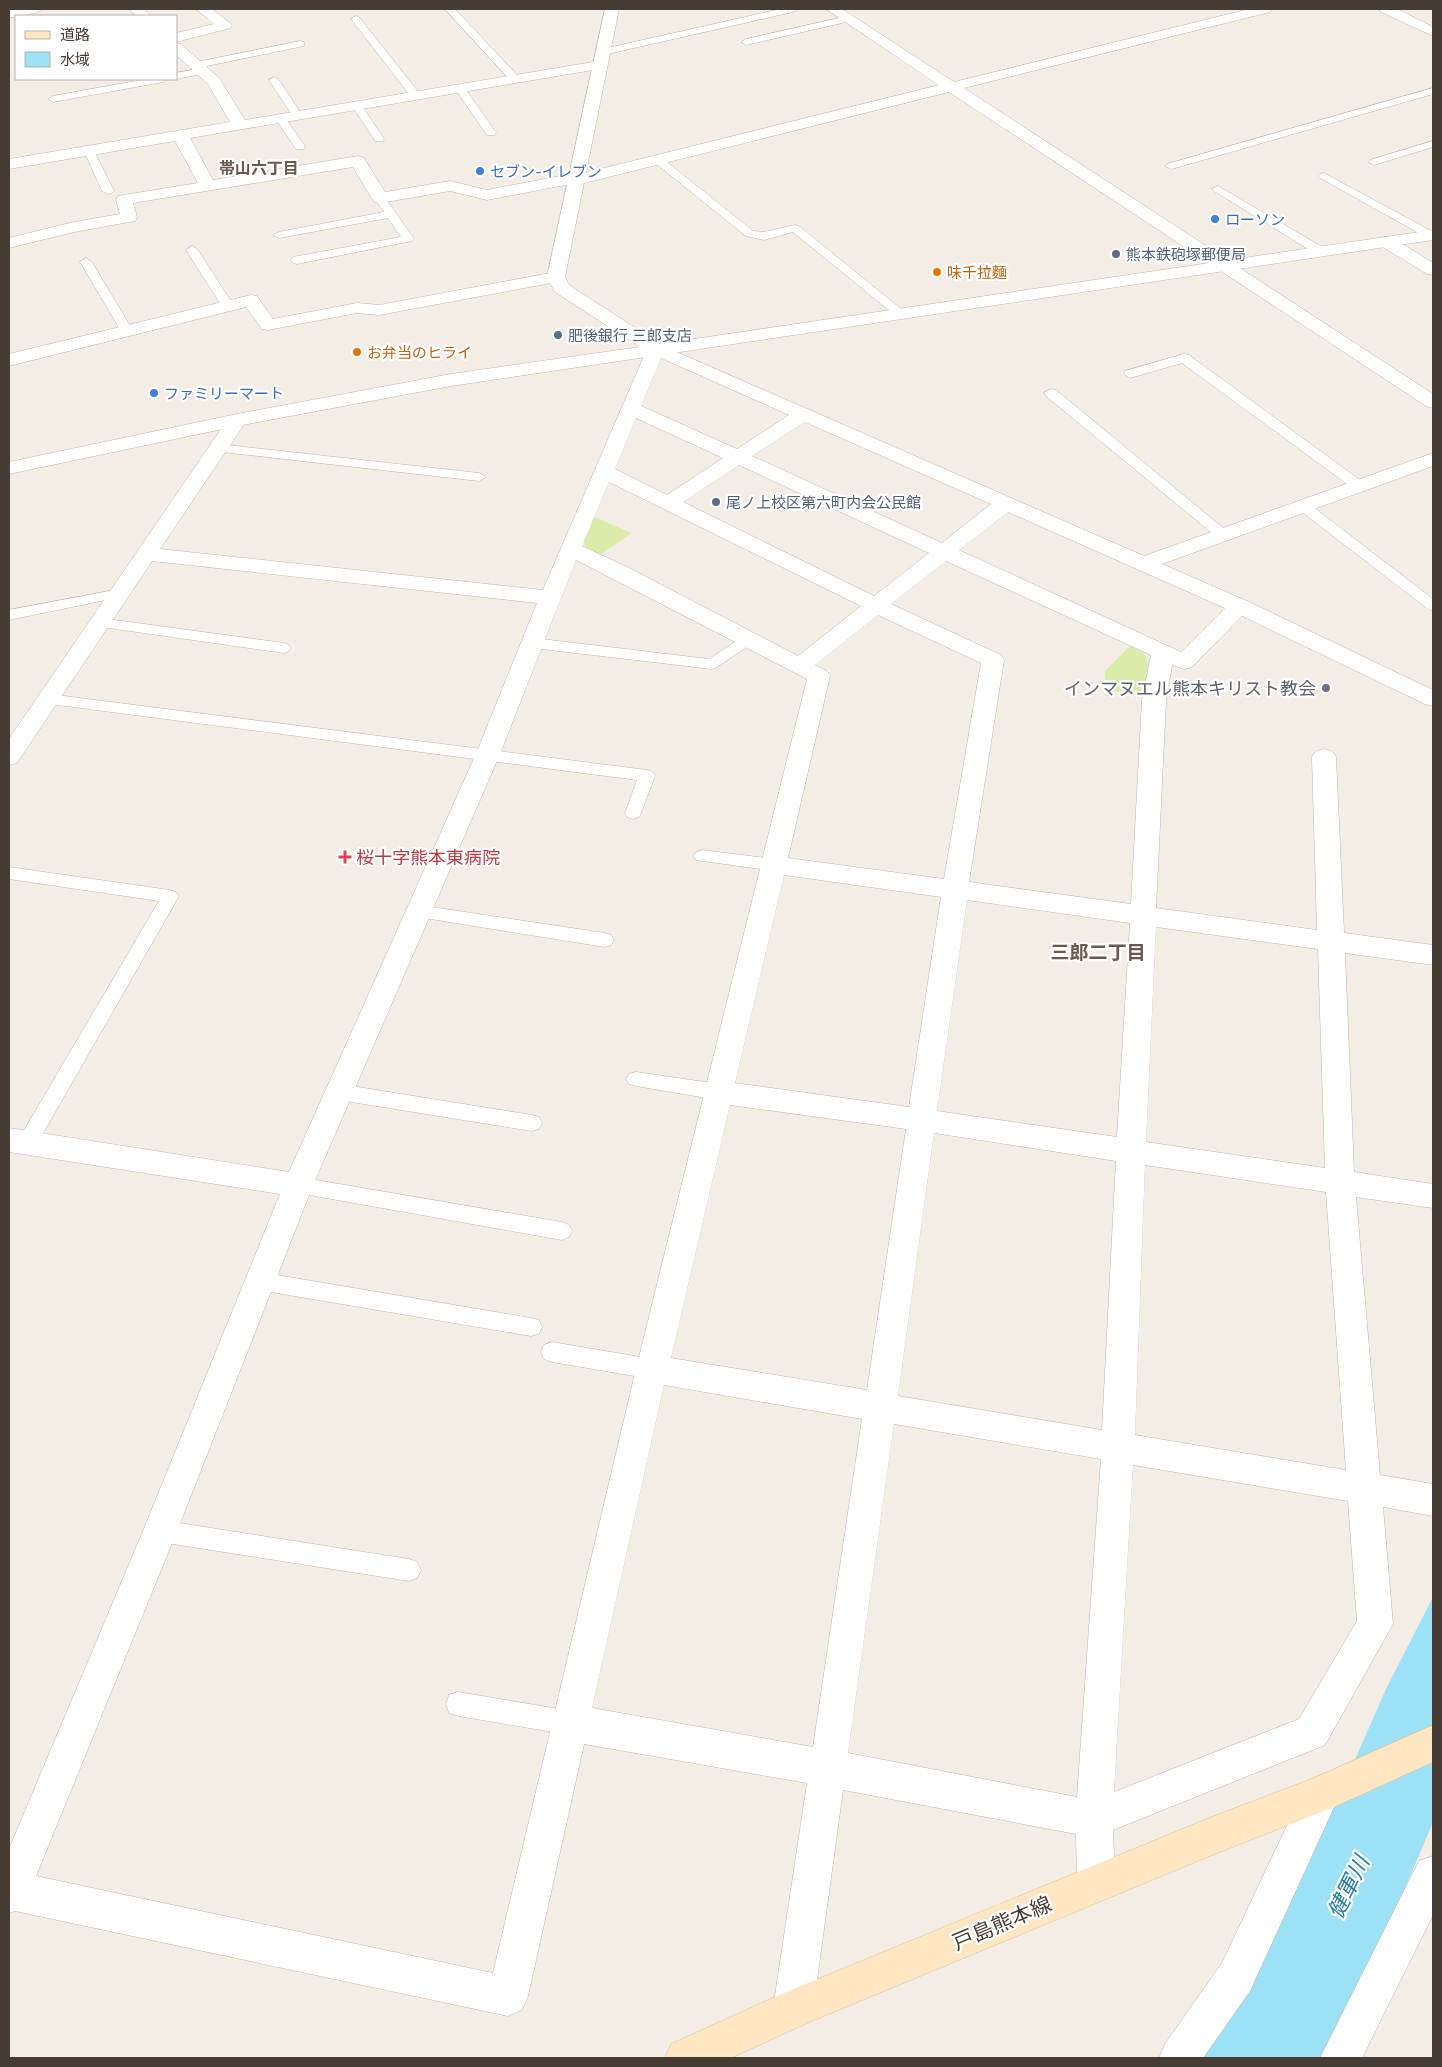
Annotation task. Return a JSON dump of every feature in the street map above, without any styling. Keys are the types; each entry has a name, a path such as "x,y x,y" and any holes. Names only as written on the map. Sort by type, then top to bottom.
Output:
{"main road":[{"name":"戸島熊本線","path":"685,2058 793,2009 1096,1883 1321,1794 1433,1743"}],"street":[{"path":"9,14 34,9"},
{"path":"178,37 225,25 203,9"},
{"path":"612,9 556,277 561,288 656,349 1239,606 1433,699"},
{"path":"833,9 1433,402"},
{"path":"9,243 74,227 129,217 124,200 358,161 380,198 450,186 487,195 576,179 1265,9"},
{"path":"1386,9 1433,32"},
{"path":"178,49 214,81 240,125"},
{"path":"9,164 515,80 601,59"},
{"path":"180,135 208,186"},
{"path":"9,468 237,420 451,380 1432,235"},
{"path":"1387,242 1433,270"},
{"path":"9,360 251,300 268,325 357,308 379,310 556,277"},
{"path":"570,549 621,573 819,676 652,1369 508,1996 9,1892 160,1531 298,1185 488,754 570,549 656,349"},
{"path":"631,408 1184,662 1239,606"},
{"path":"668,502 803,414"},
{"path":"9,757 237,420"},
{"path":"1143,564 1433,458"},
{"path":"603,471 875,605 993,660 922,1120 793,2009"},
{"path":"800,665 1006,503"},
{"path":"147,554 551,598"},
{"path":"1096,1883 1094,1819 1118,1447 1130,1151 1154,700 1163,652"},
{"path":"571,1723 828,1768 1094,1819 1312,1732 1375,1624 1340,1183 1324,757"},
{"path":"774,865 1433,955"},
{"path":"719,1092 922,1120 1433,1196"},
{"path":"18,1141 298,1185"},
{"path":"652,1369 1433,1500"},
{"path":"1179,2058 1236,1977 1321,1794"},
{"path":"1340,2058 1433,1875"}],"lane":[{"path":"450,9 515,80"},
{"path":"601,59 793,9"},
{"path":"356,19 416,96"},
{"path":"746,42 848,19"},
{"path":"178,75 200,68 300,44"},
{"path":"54,99 158,80"},
{"path":"274,80 297,116"},
{"path":"460,89 492,133"},
{"path":"1171,166 1433,91"},
{"path":"356,106 379,139"},
{"path":"280,118 300,147"},
{"path":"1374,162 1433,144"},
{"path":"90,151 108,191"},
{"path":"658,160 750,234 764,236 795,228 900,313"},
{"path":"1324,176 1432,235"},
{"path":"1218,189 1320,251"},
{"path":"297,260 408,239 380,198"},
{"path":"279,235 391,214"},
{"path":"192,250 228,306"},
{"path":"86,262 126,331"},
{"path":"1130,374 1184,358 1359,486"},
{"path":"1051,393 1223,535"},
{"path":"218,448 479,477"},
{"path":"1303,506 1433,606"},
{"path":"9,615 120,593"},
{"path":"100,622 284,648"},
{"path":"533,643 712,664 749,639"},
{"path":"48,699 488,754 647,776 633,813"},
{"path":"702,856 774,865"},
{"path":"9,873 170,896 18,1141"},
{"path":"418,911 605,940"},
{"path":"636,1079 719,1092"},
{"path":"339,1092 532,1123"},
{"path":"298,1185 562,1231"},
{"path":"259,1281 531,1327"},
{"path":"552,1352 652,1369"},
{"path":"160,1531 409,1570"},
{"path":"458,1704 571,1723"}],"green space":[{"path":"593,516 631,533 600,555 585,546 583,540"},
{"path":"1131,645 1145,654 1148,664 1148,694 1105,690 1105,671"}],"water":[{"name":"健軍川","path":"1433,1597 1433,1822 1362,1990 1321,2058 1202,2058 1241,2002 1345,1782 1387,1687"}],"place":[{"name":"セブン-イレブン","path":"480,171"},
{"name":"ローソン","path":"1215,219"},
{"name":"熊本鉄砲塚郵便局","path":"1116,254"},
{"name":"味千拉麵","path":"937,272"},
{"name":"肥後銀行 三郎支店","path":"558,335"},
{"name":"お弁当のヒライ","path":"357,352"},
{"name":"ファミリーマート","path":"154,393"},
{"name":"尾ノ上校区第六町内会公民館","path":"716,502"},
{"name":"インマヌエル熊本キリスト教会","path":"1326,688"},
{"name":"桜十字熊本東病院","path":"345,857"}],"district":[{"name":"帯山六丁目","path":"259,168"},
{"name":"三郎二丁目","path":"1098,952"}]}
